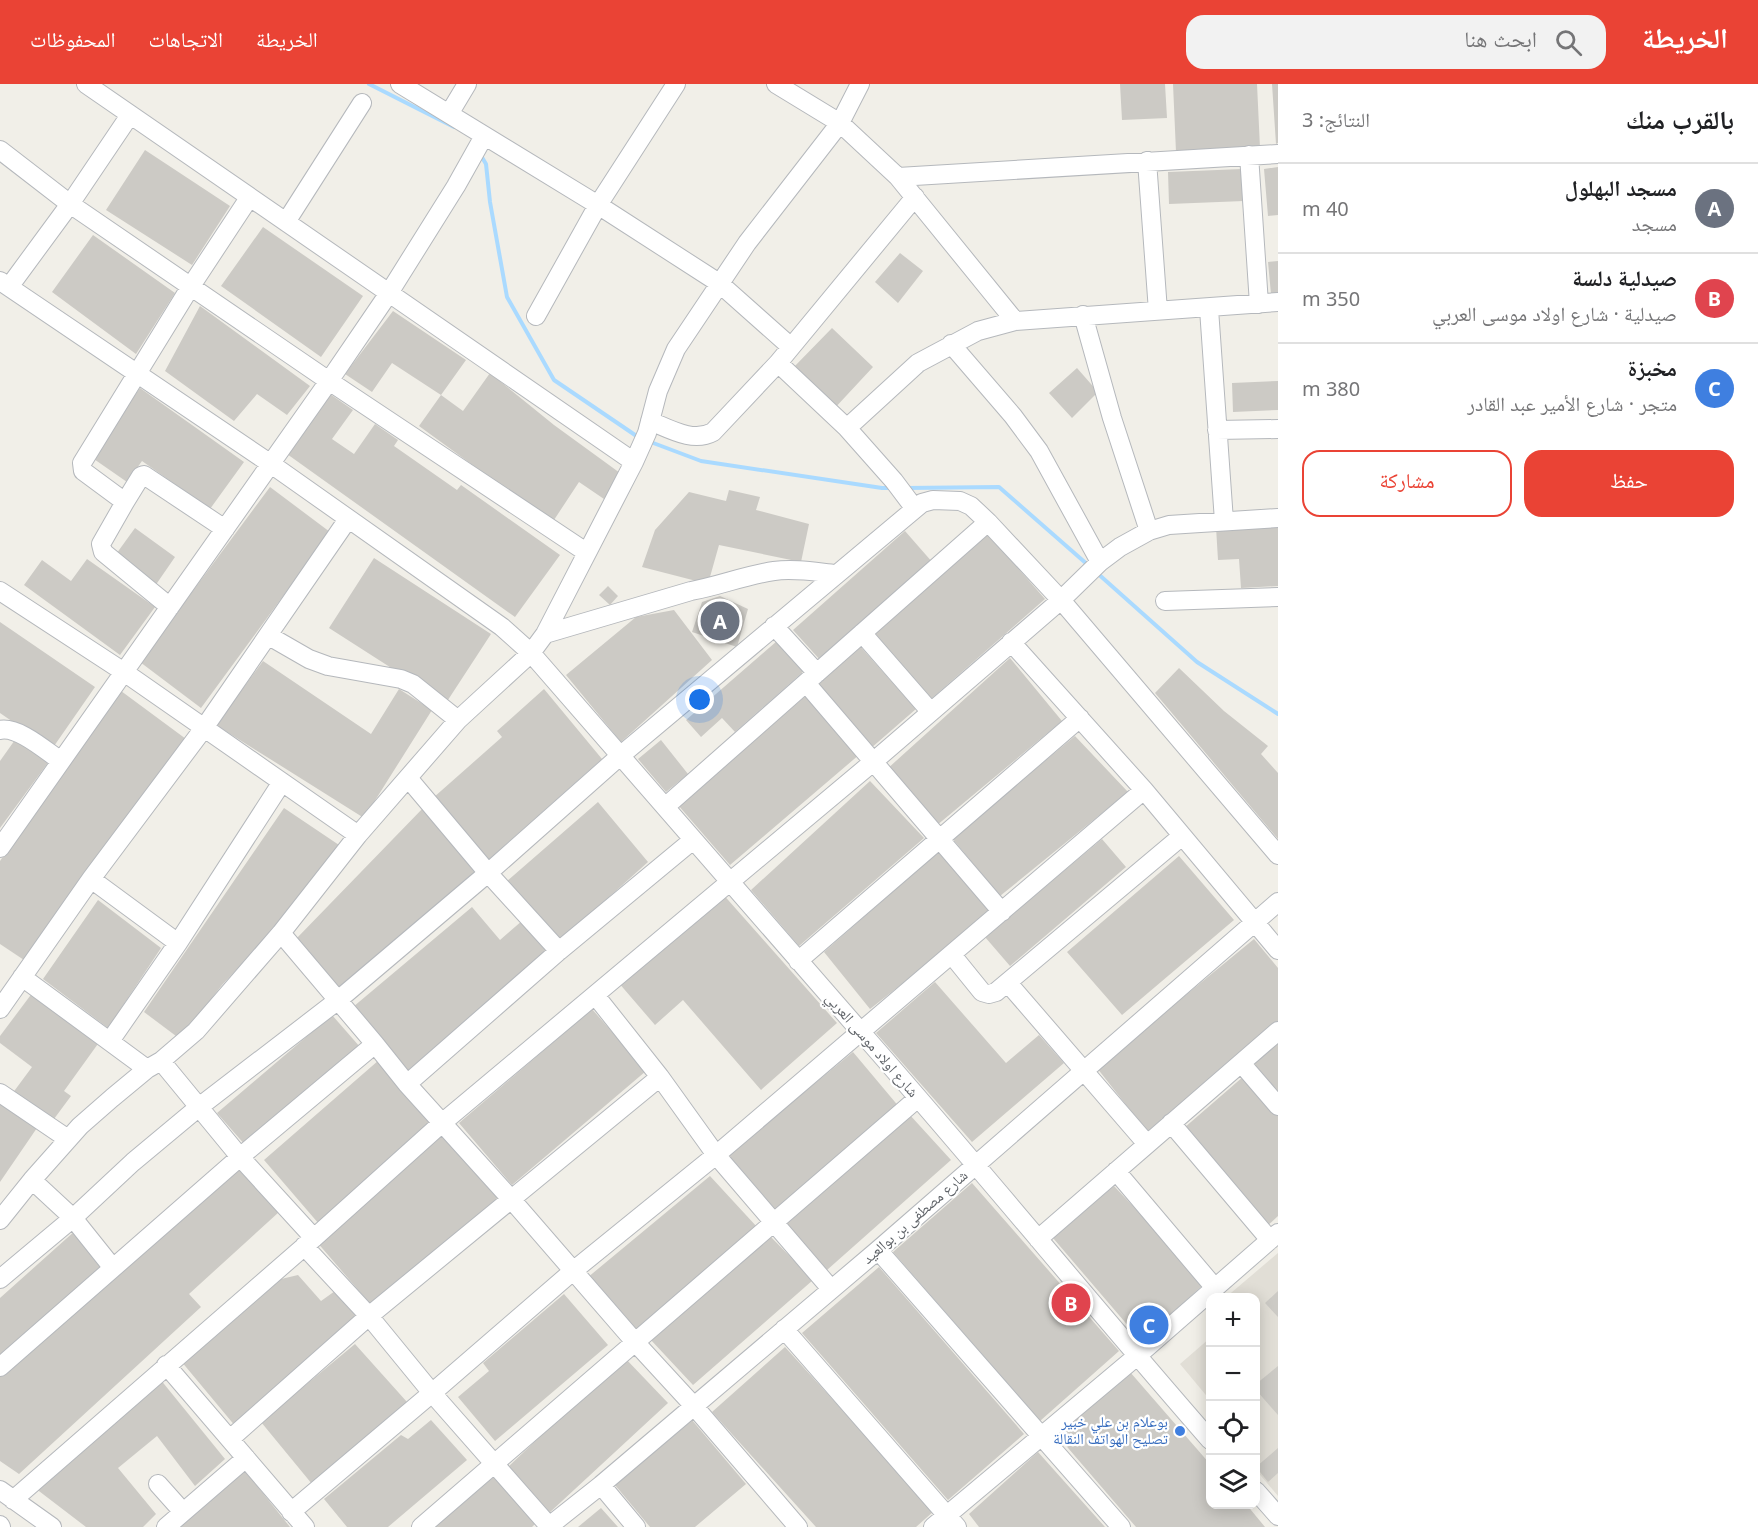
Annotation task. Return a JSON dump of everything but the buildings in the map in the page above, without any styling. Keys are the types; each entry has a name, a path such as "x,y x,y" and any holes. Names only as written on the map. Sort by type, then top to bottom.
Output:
{"street":[{"path":"86,84 389,293 643,441 688,435 705,436 713,432 778,363 915,197"},
{"path":"400,84 598,205 719,283 791,347"},
{"path":"449,114 467,84"},
{"path":"536,316 598,205 676,84"},
{"path":"776,84 840,123 898,177 1015,321"},
{"path":"0,1220 32,1180 88,1119 196,1031 281,933 358,835 458,720 531,653 545,634 643,441 658,391 676,349 747,243 840,123 860,84"},
{"path":"286,222 362,103"},
{"path":"4,284 70,204 130,115"},
{"path":"0,848 389,293 456,186 484,136"},
{"path":"0,150 70,204 329,381 586,552"},
{"path":"898,177 1278,154"},
{"path":"1249,155 1259,303"},
{"path":"1147,161 1158,311"},
{"path":"125,501 83,471 82,463 191,286 249,198"},
{"name":"شارع اولاد موسى العربي","path":"4,284 271,464 502,627 531,653 728,882 861,1031 1206,1435"},
{"path":"847,428 918,363 978,331 1015,321 1209,309 1278,302"},
{"path":"1209,309 1224,521"},
{"path":"1083,315 1112,418 1149,531"},
{"path":"951,344 1013,416 1039,451 1100,562"},
{"path":"778,363 847,428 894,481 915,509"},
{"path":"1217,430 1278,429"},
{"path":"170,607 101,549 110,526 141,476 144,475 225,529"},
{"path":"0,1279 199,1107 337,1001 488,873 620,756 922,503 960,501 971,506 988,522 1061,600 1278,855"},
{"path":"52,1527 7,1495 166,1365 442,1123 873,762 1061,600 1100,562 1120,547 1149,531 1169,525 1278,518"},
{"path":"0,1009 91,879 204,728 348,519"},
{"path":"665,807 988,522"},
{"path":"545,634 691,591 774,571 836,574"},
{"path":"1,594 124,672 358,835"},
{"path":"1165,601 1278,597"},
{"path":"774,626 873,762 1002,912"},
{"path":"862,633 930,711"},
{"path":"269,636 309,659 328,666 400,679 413,684 458,720"},
{"path":"1011,642 1144,790 1278,950"},
{"path":"798,961 1080,718"},
{"path":"0,730 17,732 61,761"},
{"path":"408,778 488,873 559,951"},
{"path":"110,1041 178,943 282,782"},
{"path":"291,1512 432,1394 573,1271 716,1155 1144,790"},
{"path":"952,955 982,992 989,994 996,992 1182,836"},
{"path":"407,1084 559,951 693,840"},
{"path":"91,879 178,943"},
{"name":"شارع مصطفى بن بوالعيد","path":"548,1526 600,1485 878,1250 1278,902"},
{"path":"281,933 407,1084 511,1198 798,1527"},
{"path":"22,977 110,1041 154,1065 199,1107 432,1394 548,1526"},
{"path":"1008,983 1147,1144"},
{"path":"595,994 660,1077 716,1155 831,1289"},
{"path":"1038,1239 1278,1031"},
{"path":"0,1367 240,1156 375,1044"},
{"path":"1240,1063 1278,1106"},
{"path":"230,1439 369,1316 660,1077"},
{"path":"0,1093 68,1139"},
{"path":"421,1527 918,1098"},
{"path":"784,1329 946,1523 1041,1435 1137,1356 1274,1237 1172,1123"},
{"path":"1116,1171 1215,1288"},
{"path":"32,1180 73,1218 113,1268"},
{"path":"878,1250 1120,1527"},
{"path":"166,1365 305,1527"},
{"path":"166,1527 246,1458"},
{"path":"158,1484 183,1512"},
{"path":"600,1485 636,1527"},
{"path":"1260,1496 1278,1516"}],"shaded area":[{"path":"1278,1253 1278,1496 1260,1475 1260,1293 1231,1293"},
{"path":"1206,1341 1206,1395 1180,1364"}],"waterway":[{"path":"369,84 454,127"},
{"path":"480,154 486,164 490,202 507,297 554,380 638,437"},
{"path":"648,441 701,461 893,488"},
{"path":"906,488 999,487 1088,565"},
{"path":"1096,572 1197,662 1278,714"}],"place":[{"name":"مسجد البهلول","path":"720,621"},
{"name":"صيدلية دلسة","path":"1071,1303"},
{"name":"مخبزة","path":"1149,1325"},
{"name":"بوعلام بن علي خبير تصليح الهواتف النقالة","path":"1180,1431"}]}
